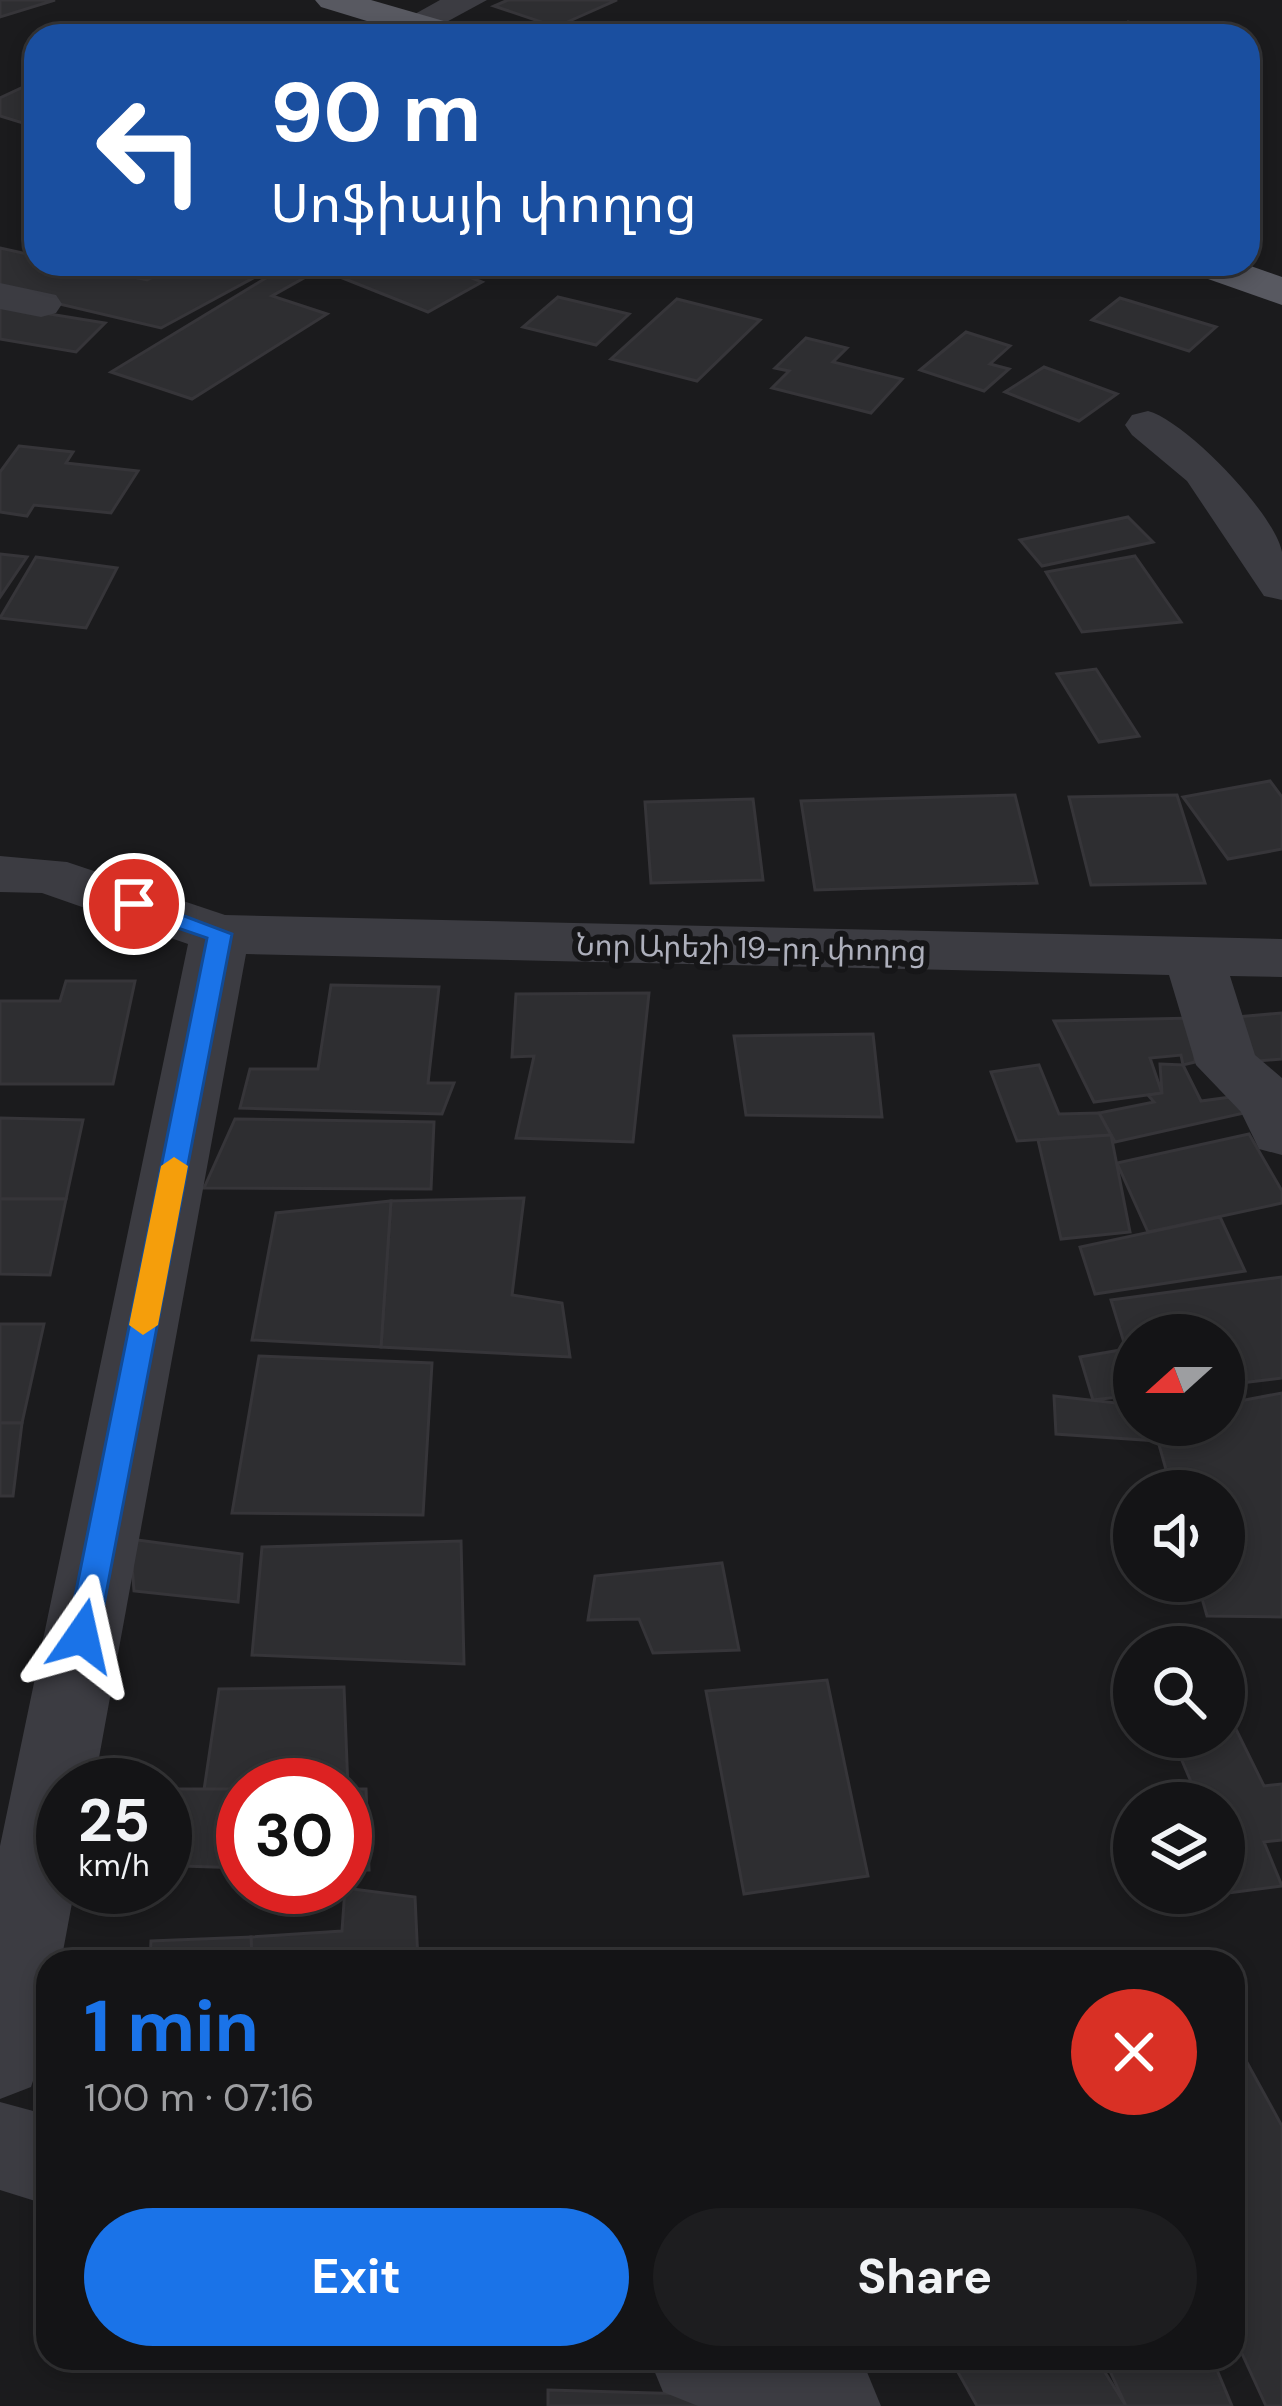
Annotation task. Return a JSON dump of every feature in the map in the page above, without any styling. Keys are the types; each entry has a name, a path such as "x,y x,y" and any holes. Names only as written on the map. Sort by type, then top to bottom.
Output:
{"main road":[{"path":"333,0 415,24"},
{"path":"1239,276 1282,292"}],"street":[{"path":"415,24 469,0"},
{"path":"1148,425 1204,471 1282,585"},
{"name":"Նոր Արեշի 19-րդ փողոց","path":"0,874 47,875 220,934 1196,960 1282,958"},
{"path":"0,2057 220,934"},
{"path":"1196,960 1227,1065 1268,1100 1282,1133"},
{"path":"0,2146 36,2156"},
{"path":"732,2370 824,2402"}],"building":[{"path":"0,0 55,0 0,17"},
{"path":"508,0 617,0 563,24 547,24 494,6"},
{"path":"24,87 24,123 0,116 0,98"},
{"path":"0,248 24,253 24,276 147,280 155,276 257,276 161,328 0,290"},
{"path":"269,276 308,276 272,296 327,314 192,399 111,372"},
{"path":"338,276 467,276 482,282 428,312"},
{"path":"558,297 629,314 596,345 523,327"},
{"path":"1120,298 1216,327 1189,351 1092,320"},
{"path":"677,299 760,320 697,381 611,359"},
{"path":"0,306 105,323 76,352 0,339"},
{"path":"966,332 1010,346 990,364 1009,369 984,391 920,370"},
{"path":"806,338 847,348 833,362 902,379 871,413 772,388 789,371 775,368"},
{"path":"1044,367 1117,394 1079,421 1005,392"},
{"path":"19,446 73,452 66,463 138,471 111,513 34,505 27,516 0,512 0,472"},
{"path":"1128,517 1153,542 1042,566 1020,540"},
{"path":"0,554 27,557 0,597"},
{"path":"1135,556 1181,622 1082,632 1046,572"},
{"path":"36,557 117,568 86,628 0,618"},
{"path":"1096,669 1139,736 1099,742 1057,674"},
{"path":"1270,781 1282,797 1282,849 1228,859 1183,797"},
{"path":"1015,795 1037,883 815,890 801,801"},
{"path":"1177,795 1205,883 1091,885 1069,797"},
{"path":"753,799 763,880 651,883 645,802"},
{"path":"66,981 135,981 113,1084 0,1084 0,1001 60,1001"},
{"path":"331,985 439,987 428,1083 454,1083 442,1114 240,1108 250,1069 318,1069"},
{"path":"649,993 633,1142 516,1138 534,1056 512,1057 516,994"},
{"path":"1282,1013 1282,1059 1246,1062 1225,1018"},
{"path":"1195,1018 1195,1062 1183,1065 1181,1055 1150,1058 1162,1093 1094,1102 1054,1021"},
{"path":"873,1034 882,1117 746,1115 734,1036"},
{"path":"1160,1064 1183,1065 1201,1101 1246,1095 1253,1111 1115,1142 1099,1113 1154,1102 1148,1095 1162,1093"},
{"path":"1039,1065 1059,1114 1099,1113 1111,1135 1017,1141 991,1072"},
{"path":"0,1118 83,1120 66,1199 0,1199"},
{"path":"235,1119 434,1122 431,1189 204,1188"},
{"path":"1249,1134 1282,1191 1282,1203 1148,1232 1117,1163"},
{"path":"1111,1135 1130,1232 1061,1239 1038,1140"},
{"path":"524,1198 512,1295 562,1303 570,1357 381,1347 391,1201"},
{"path":"0,1199 66,1199 50,1275 0,1274"},
{"path":"391,1201 381,1347 252,1340 276,1213"},
{"path":"1220,1217 1245,1271 1095,1294 1080,1247"},
{"path":"1282,1277 1282,1378 1245,1382 1245,1314 1115,1314 1111,1300"},
{"path":"0,1324 44,1324 22,1423 0,1423"},
{"path":"1113,1351 1113,1398 1093,1400 1080,1357"},
{"path":"259,1356 432,1363 423,1515 232,1513"},
{"path":"1282,1393 1282,1617 1207,1616 1203,1602 1245,1602 1245,1470 1166,1470 1159,1446 1245,1446 1245,1400"},
{"path":"1054,1396 1113,1403 1113,1438 1056,1434"},
{"path":"0,1423 22,1423 13,1496 0,1496"},
{"path":"130,1539 242,1554 238,1602 134,1591"},
{"path":"461,1541 464,1664 252,1655 262,1547"},
{"path":"722,1563 739,1650 653,1653 639,1619 588,1620 595,1576"},
{"path":"827,1680 868,1876 744,1894 706,1691"},
{"path":"344,1687 347,1758 216,1758 216,1790 204,1790 219,1689"},
{"path":"1245,1748 1264,1786 1282,1784 1282,1840 1264,1842 1282,1886 1245,1891 1245,1782 1191,1782 1181,1758 1245,1758"},
{"path":"192,1789 216,1789 216,1867 192,1866"},
{"path":"372,1891 415,1897 417,1950 252,1950 251,1937 342,1931 343,1914 372,1914"},
{"path":"251,1937 252,1950 151,1950 151,1941"},
{"path":"1245,2059 1282,2126 1282,2406 1266,2406 1245,2360"},
{"path":"957,2370 1104,2370 1126,2406 977,2406"},
{"path":"1110,2370 1217,2370 1232,2406 1126,2406"},
{"path":"548,2390 725,2395 725,2406 548,2406"}],"slow traffic":[{"path":"143,1325 174,1166"}],"route":[{"path":"82,1636 220,934 134,904"}]}
